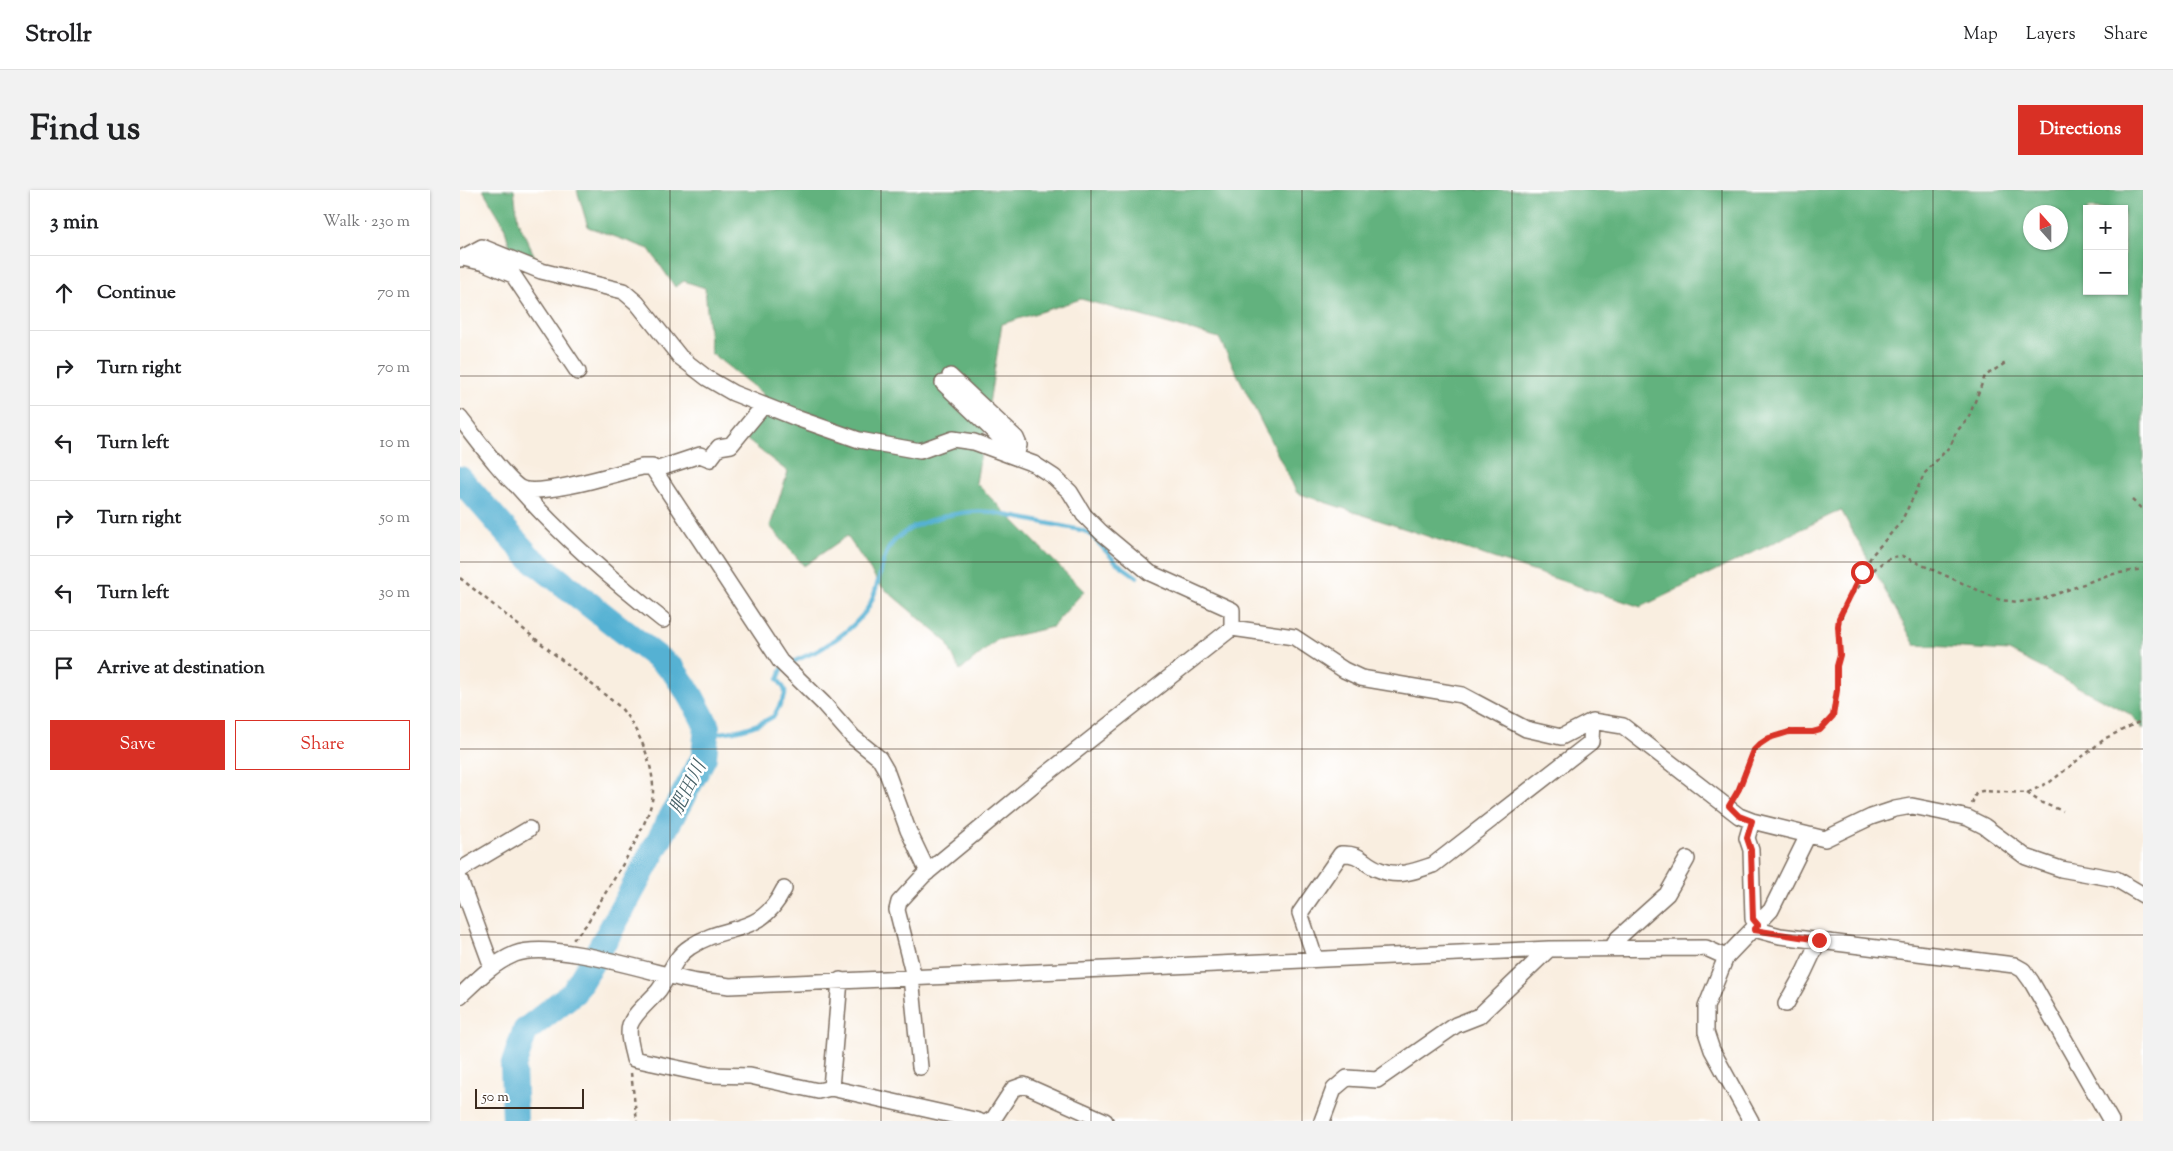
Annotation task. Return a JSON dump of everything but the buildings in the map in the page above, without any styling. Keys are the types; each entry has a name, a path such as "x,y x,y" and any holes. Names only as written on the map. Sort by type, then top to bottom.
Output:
{"street":[{"path":"461,259 482,247 541,271 623,291 636,303 680,357 707,378 733,393 831,431 920,451 953,439 974,442 1013,455 1054,477 1070,492 1084,515 1101,532 1150,573 1232,610 1232,628"},
{"path":"461,259 485,263 513,276 578,372"},
{"path":"946,380 1016,438 1019,445 1013,455"},
{"path":"655,470 700,455 710,459 719,447 731,445 764,405"},
{"path":"460,418 541,512 594,561 663,620"},
{"path":"518,487 528,491 541,491 642,467 652,467 780,661 823,703 853,737 879,758 928,872 899,902 897,910 912,977 920,1067"},
{"path":"924,875 1044,776 1232,628 1294,637 1344,670 1361,678 1462,695 1526,729 1561,737 1592,722 1623,726 1729,806 1739,816 1752,821 1825,839 1871,817 1912,806 1968,818 1984,826 2026,857 2061,869 2116,879 2143,895"},
{"path":"1315,958 1300,912 1341,854 1354,853 1379,870 1405,874 1433,865 1590,742 1592,722"},
{"path":"1752,821 1747,838 1751,850 1753,919 1756,927"},
{"path":"460,870 529,829"},
{"path":"1751,1121 1712,1050 1706,1032 1706,1007 1726,957 1771,910 1808,835"},
{"path":"1612,948 1618,938 1667,894 1687,860"},
{"path":"460,880 492,967"},
{"path":"784,888 777,902 760,919 688,947 678,956 669,975 630,1025 629,1033 634,1059 709,1075 750,1076 818,1091 831,1088 979,1121"},
{"path":"1756,927 1819,940 2014,965 2023,970 2031,981 2111,1121"},
{"path":"1786,1004 1819,940"},
{"path":"460,996 492,967 515,954 538,949 569,953 729,986 1315,958 1549,949 1706,948 1726,957"},
{"path":"1322,1121 1334,1089 1347,1078 1377,1080 1456,1025 1479,1016 1549,949"},
{"path":"831,1088 840,980"},
{"path":"989,1121 994,1118 1013,1089 1024,1085 1105,1121"}],"path":[{"path":"1729,806 1739,789 1754,750 1760,744 1769,738 1789,732 1813,732 1820,730 1833,716 1837,690 1837,666 1840,655 1838,626 1849,597 1872,555 1901,522 1925,472 1950,445 1956,432 1968,419 1985,376 2007,362"},
{"path":"2132,500 2143,510"},
{"path":"1849,597 1872,572 1894,556 1902,556 2000,600 2019,602 2043,599 2108,574 2143,569"},
{"path":"460,578 620,707 640,738 649,765 654,792 646,822 569,953"},
{"path":"1968,818 1976,793 1982,791 2027,793 2050,782 2085,752 2106,738 2143,720"},
{"path":"2027,793 2042,803 2063,810"},
{"path":"634,1059 631,1068 637,1121"}],"green space":[{"path":"483,190 514,190 518,221 536,259 509,245 504,225"},
{"path":"577,190 2143,190 2143,729 2130,714 2009,651 1915,645 1841,510 1641,607 1297,493 1219,338 1081,299 1002,324 976,483 1084,591 1052,627 997,640 960,671 946,641 881,586 847,536 804,566 770,526 788,472 747,440 763,394 711,353 705,288 684,281 675,287 649,249 588,227"}],"waterway":[{"name":"肥田川","path":"460,479 529,557 673,670 691,696 707,726 704,757 609,933 574,992 525,1031 513,1067 515,1121"},
{"path":"706,733 742,729 759,724 774,716 785,695 785,690 778,679 782,669 825,647 857,622 871,603 883,562 893,543 916,526 931,520 963,513 990,512 1081,530 1089,533 1117,563 1137,577"}],"route":[{"path":"1819,940 1780,936 1754,930 1758,925 1753,919 1751,850 1747,838 1752,821 1739,816 1729,806 1739,789 1754,750 1760,744 1769,738 1789,732 1803,730 1813,732 1820,730 1833,716 1836,709 1837,666 1840,655 1839,618 1862,572"}]}
